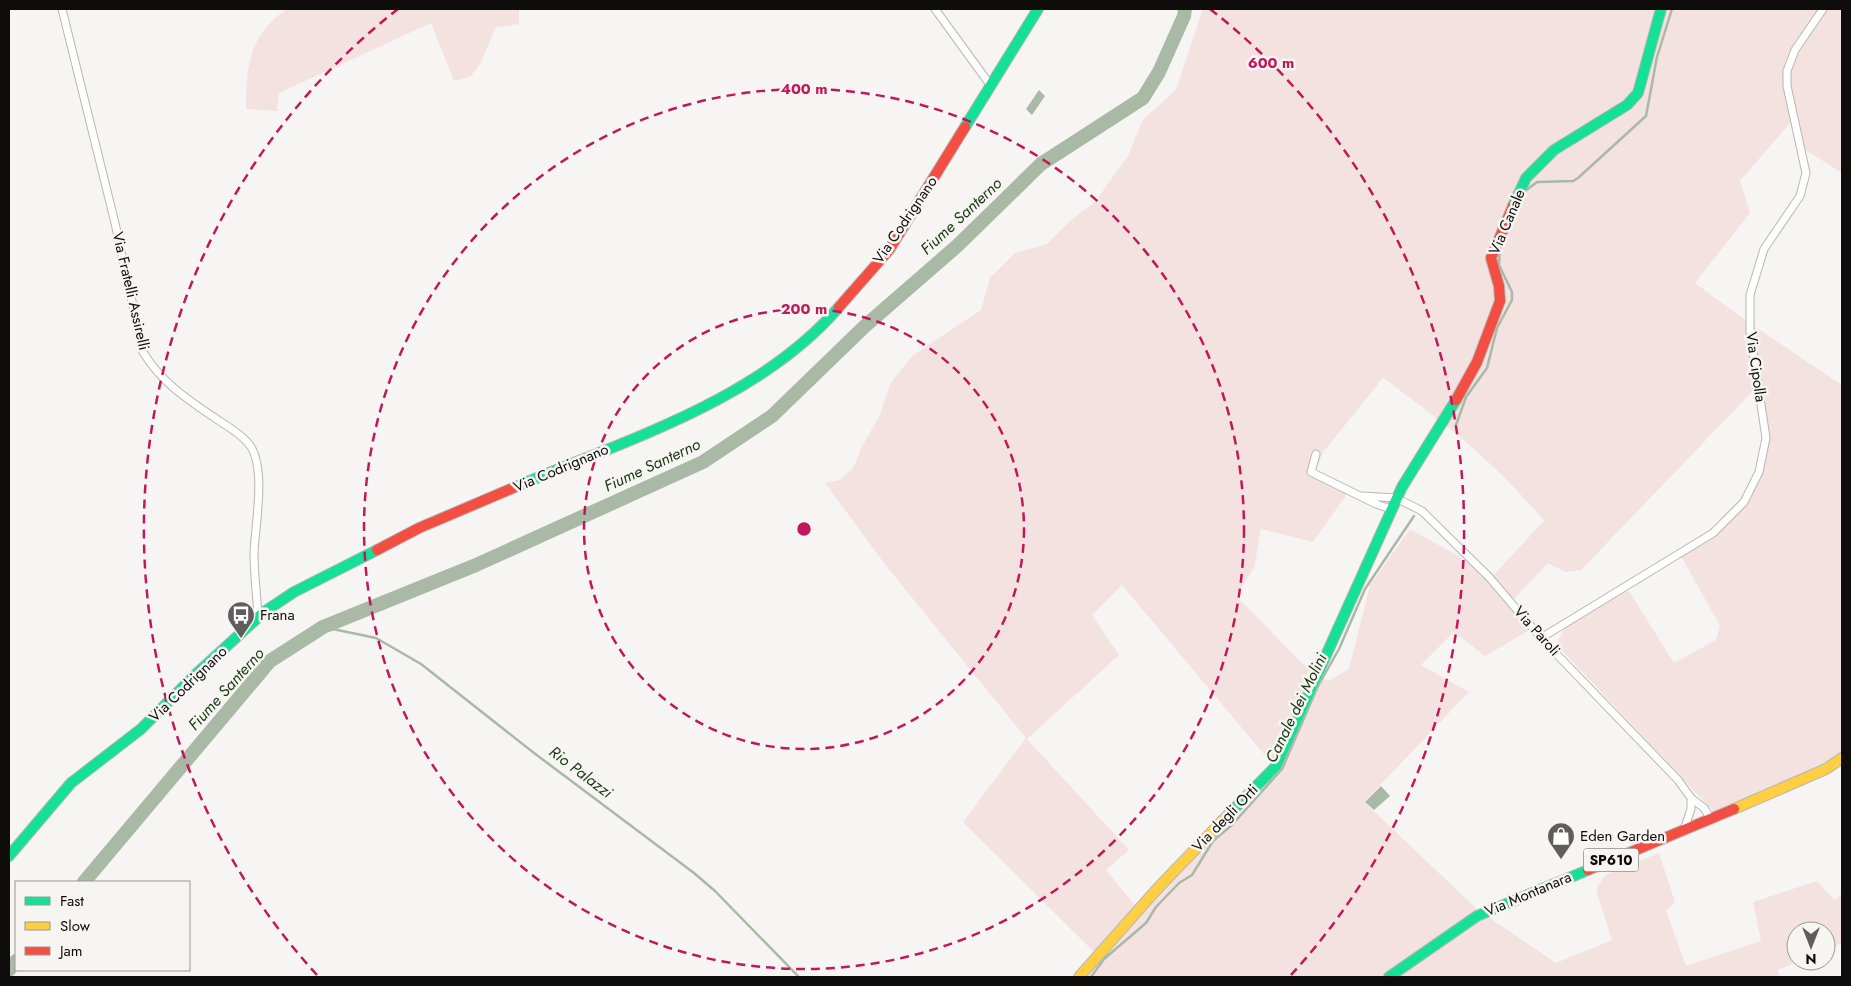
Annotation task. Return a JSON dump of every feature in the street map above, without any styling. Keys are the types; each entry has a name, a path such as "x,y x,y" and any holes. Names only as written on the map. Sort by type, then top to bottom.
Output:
{"street":[{"name":"Via Fratelli Assirelli","path":"62,9 115,223 143,352 154,371 187,400 238,433 250,445 255,458 258,513 254,553 258,618"},
{"path":"935,9 991,86"},
{"name":"Via Codrignano","path":"9,856 70,783 141,729 194,676 258,618 294,592 419,528 714,403 781,361 836,311 889,250 1038,9"},
{"name":"Via Canale","path":"1396,498 1454,405 1478,362 1499,309 1500,294 1491,258 1495,244 1526,178 1554,150 1627,106 1638,93 1661,9"},
{"name":"Via Cipolla","path":"1542,638 1713,533 1744,502 1759,472 1766,438 1750,331 1750,295 1764,249 1800,196 1806,173 1787,86 1787,71 1795,50 1823,9"},
{"name":"Via Paroli","path":"1316,454 1311,472 1364,496 1376,504 1391,509"},
{"name":"Via Paroli","path":"1364,496 1396,498 1422,511 1490,577 1542,638 1678,780 1690,798 1704,808 1710,819"},
{"name":"Via degli Orti","path":"1079,977 1157,890 1276,766 1396,498"},
{"name":"Via Montanara","path":"1389,977 1477,916 1784,789 1826,769 1842,758"},
{"path":"1690,798 1691,809 1699,824"},
{"path":"1684,830 1691,809"}],"shaded area":[{"path":"287,9 519,9 519,24 496,27 480,64 470,77 454,81 431,23 279,93 277,111 246,109 247,79 252,53 257,41 265,30 274,19"},
{"path":"1203,9 1815,9 1822,15 1827,9 1842,9 1842,173 1804,149 1790,123 1740,181 1750,213 1695,283 1745,320 1842,385 1842,753 1831,762 1715,813 1556,644 1565,628 1617,595 1629,591 1674,663 1716,640 1720,626 1680,554 1711,537 1756,482 1764,431 1753,391 1581,570 1565,572 1548,563 1509,604 1528,631 1485,656 1454,632 1421,665 1469,692 1364,802 1478,910 1556,963 1612,940 1596,890 1605,875 1659,853 1675,902 1666,911 1686,966 1761,941 1753,902 1817,881 1834,900 1842,894 1842,943 1836,946 1836,921 1786,921 1786,966 1777,970 1780,977 1078,977 1098,956 963,822 1026,738 887,567 825,483 840,480 854,467 861,448 879,417 890,384 912,356 981,310 990,278 1015,253 1047,244 1071,220 1095,202 1128,156 1143,119 1176,90","holes":["1383,378 1427,411 1488,462 1544,521 1491,578 1467,561 1410,529 1370,585 1349,669 1329,681 1308,669 1236,596 1254,568 1261,529 1313,542 1347,494 1313,476 1324,451","1122,585 1278,771 1248,805 1141,913 1106,870 1129,850 1027,739 1119,655 1092,615"]},
{"path":"1039,90 1045,96 1032,115 1026,109"},
{"path":"1381,786 1390,796 1374,810 1365,802"}],"waterway":[{"name":"Fiume Santerno","path":"85,881 270,661 323,627 476,565 703,462 772,416 865,326 957,246 1041,164 1143,98 1159,72 1184,16 1185,9"},
{"name":"Canale dei Molini","path":"1525,191 1537,182 1573,181 1578,178 1646,116 1657,57 1672,9"},
{"name":"Canale dei Molini","path":"1456,425 1466,397 1487,368 1497,328 1512,300 1512,292 1499,265 1500,244"},
{"name":"Canale dei Molini","path":"1091,977 1104,959 1146,923 1156,907 1179,883 1192,875 1213,841 1232,825 1282,769 1318,686 1339,649 1365,589 1414,516"},
{"name":"Rio Palazzi","path":"323,627 376,638 421,664 534,753 694,873 715,891 799,977"},
{"name":"Fiume Santerno","path":"9,970 15,962"}],"traffic: fast":[{"path":"965,127 1038,9"},
{"path":"1513,206 1526,178 1554,150 1627,105 1638,93 1661,9"},
{"path":"520,485 648,433 732,392 771,367 807,339 839,307"},
{"path":"1230,813 1276,766 1402,487 1456,400"},
{"path":"9,856 71,783 141,729 194,676 264,612 294,592 377,550"},
{"path":"1389,977 1477,916 1588,870"}],"traffic: slow":[{"path":"1734,809 1826,769 1842,758"},
{"path":"1079,977 1157,889 1230,813"}],"traffic: jam":[{"path":"839,307 889,250 965,127"},
{"path":"1456,400 1477,362 1500,301 1499,286 1491,258 1513,206"},
{"path":"377,550 419,528 520,485"},
{"path":"1588,870 1734,809"}],"place":[{"name":"Frana","path":"241,639"},
{"name":"Eden Garden","path":"1561,860"}]}
